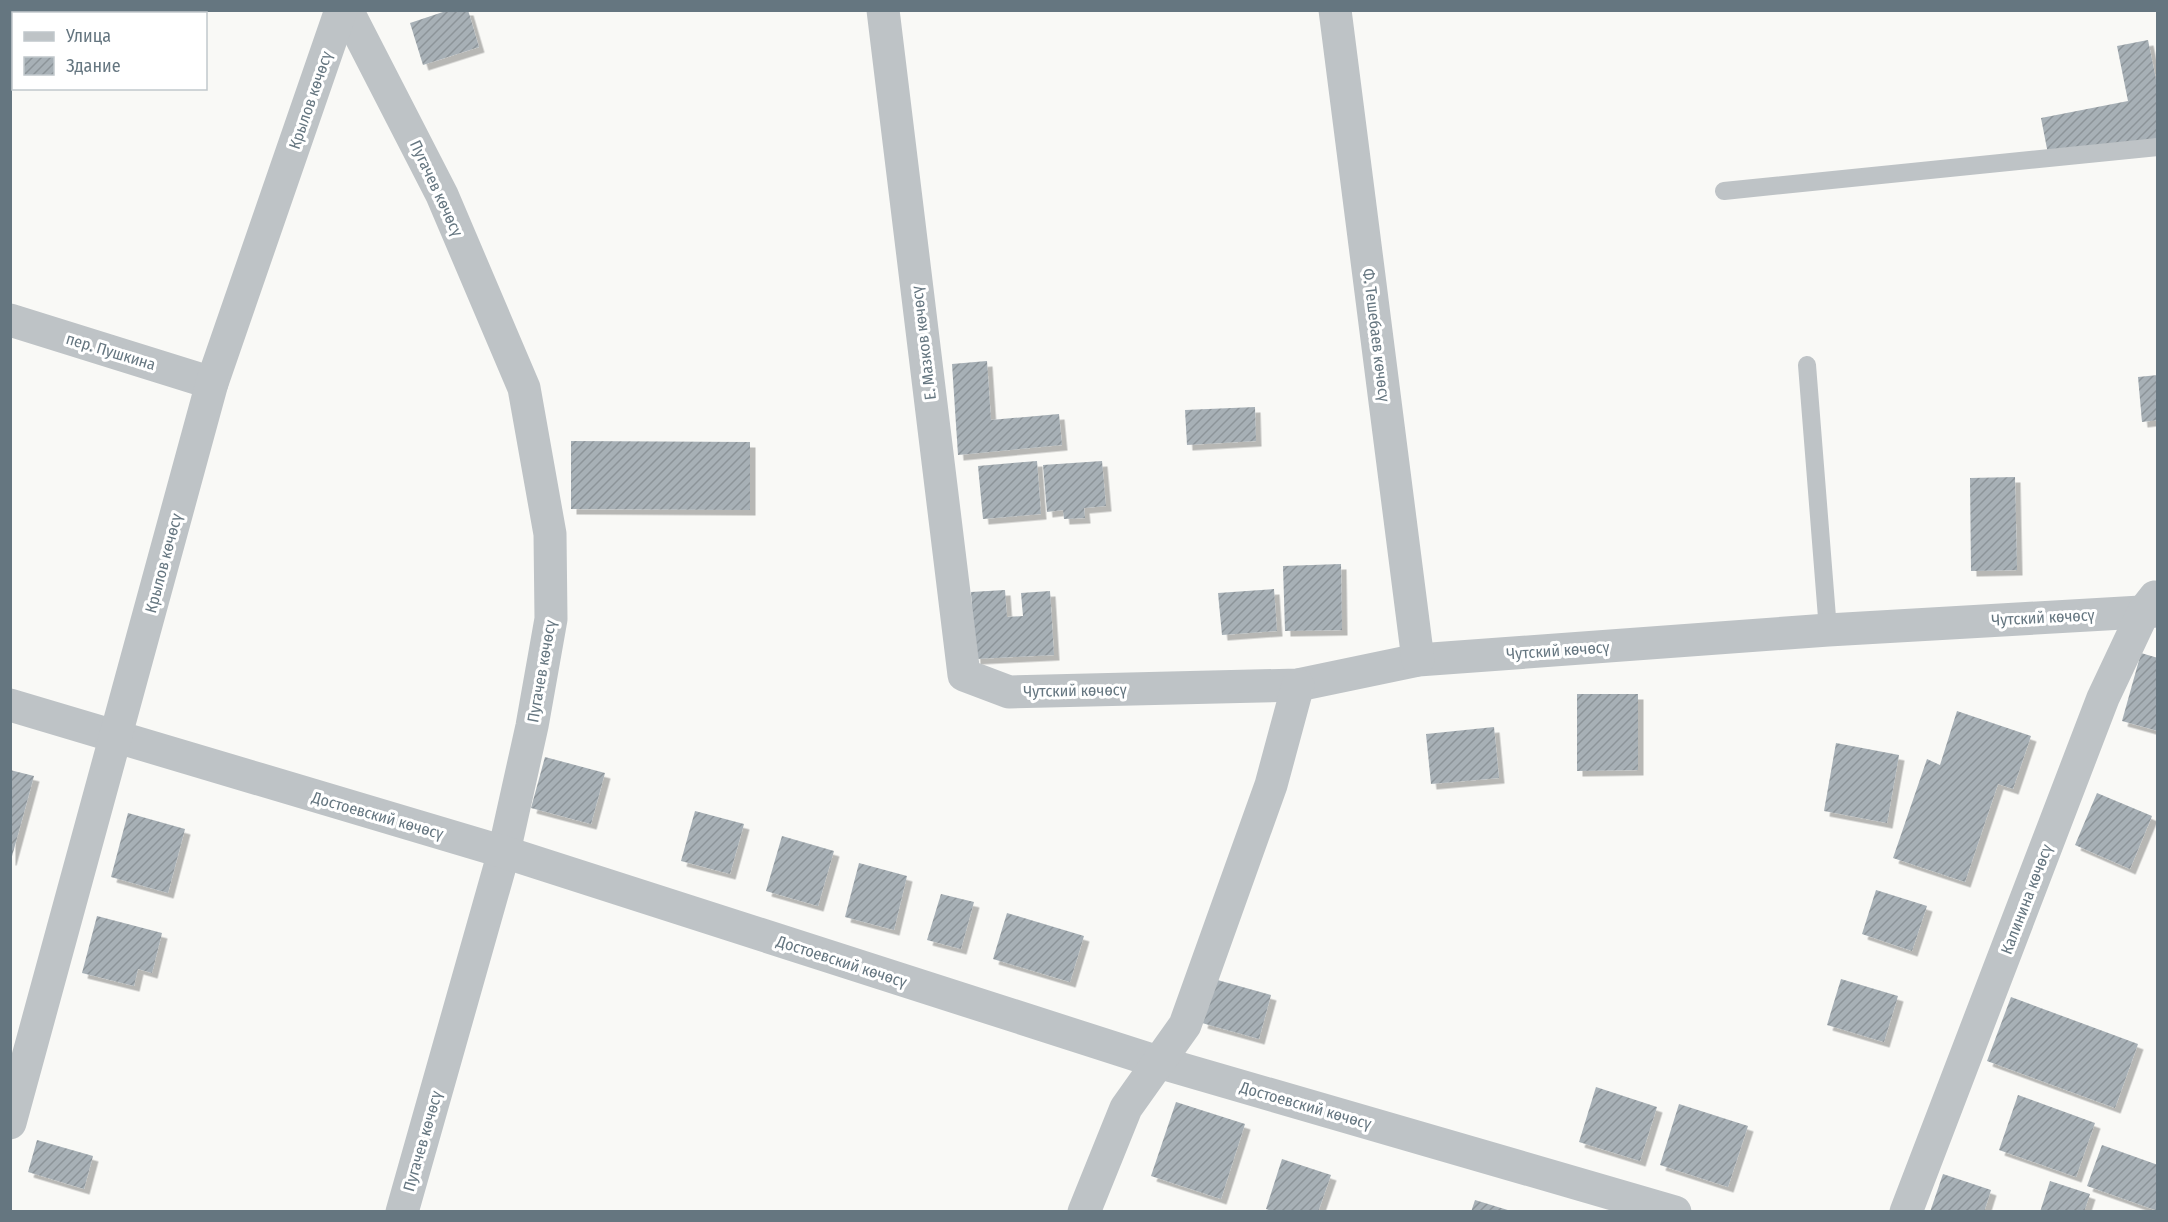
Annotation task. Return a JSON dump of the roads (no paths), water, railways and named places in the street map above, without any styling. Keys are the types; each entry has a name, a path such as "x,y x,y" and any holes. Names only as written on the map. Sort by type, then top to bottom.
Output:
{"street":[{"name":"Крылов көчөсү","path":"10,1123 212,383 341,10"},
{"name":"Пугачев көчөсү","path":"347,10 442,195 524,388 550,534 551,619 532,726 504,852 402,1212"},
{"name":"Е. Мазков көчөсү","path":"883,10 964,675"},
{"name":"Ф. Тешебаев көчөсү","path":"1335,10 1418,660"},
{"name":"пер. Пушкина","path":"10,320 212,383"},
{"name":"Чутский көчөсү","path":"964,675 1009,692 1298,685 1418,660 2153,605"},
{"name":"Калинина көчөсү","path":"1906,1212 2103,698 2153,605"},
{"path":"1084,1212 1126,1108 1185,1025 1272,785 1298,685"},
{"name":"Достоевский көчөсү","path":"10,705 504,852 1158,1062 1675,1212"}],"lane":[{"path":"1724,191 2157,147"},
{"path":"1807,365 1828,630"}]}
